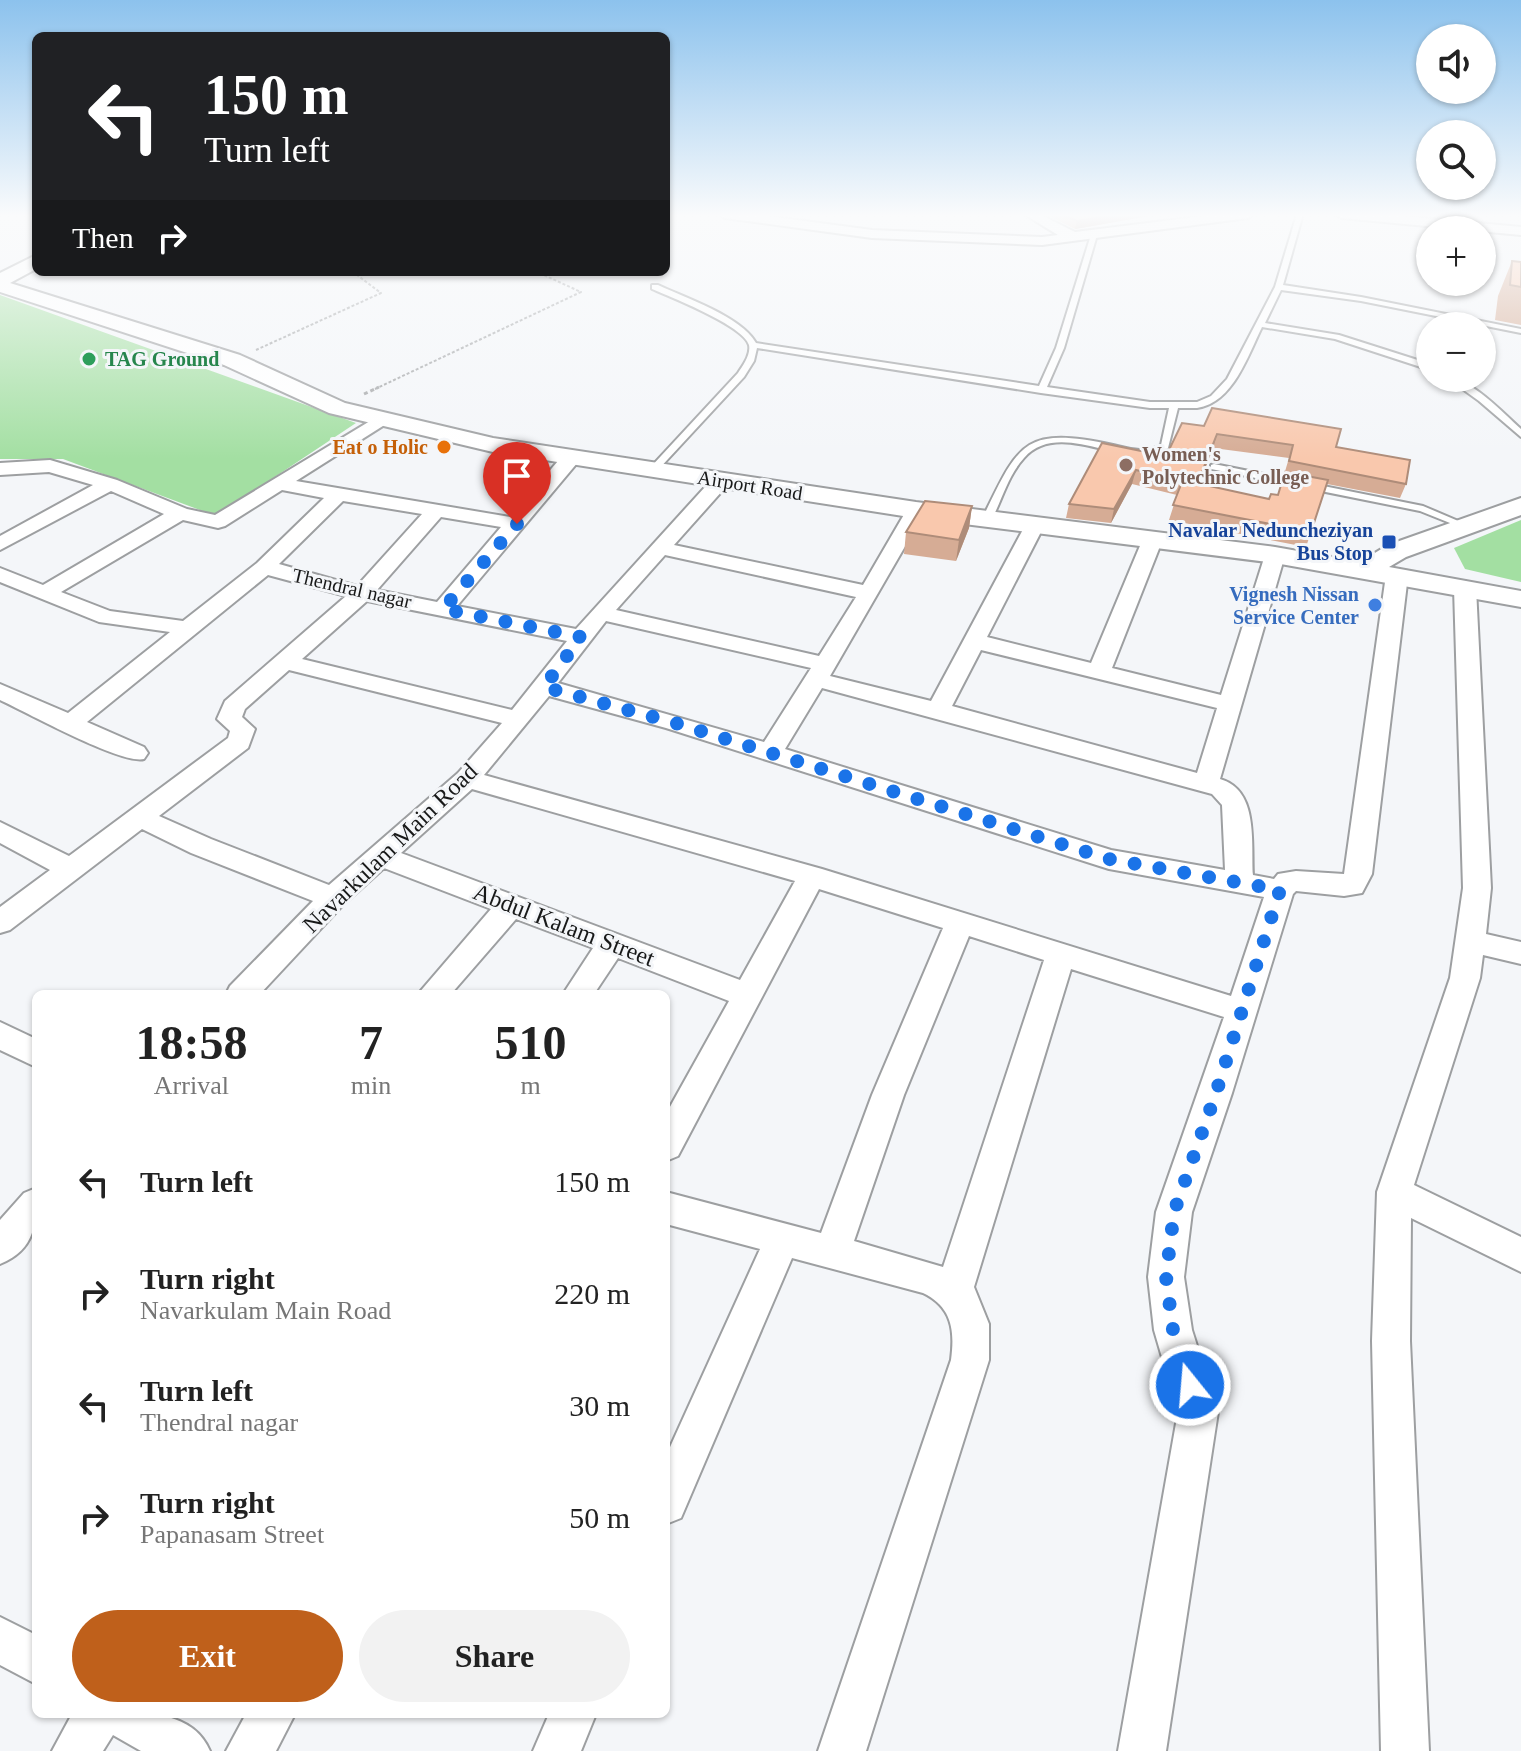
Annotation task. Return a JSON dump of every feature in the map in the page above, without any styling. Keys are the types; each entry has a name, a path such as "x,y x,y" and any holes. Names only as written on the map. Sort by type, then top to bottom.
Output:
{"street":[{"name":"Airport Road","path":"38,296 232,360 337,408 380,420 571,458 916,510 1275,555 1521,599"},
{"path":"0,469 50,466 110,484 180,513 218,522 380,420"},
{"path":"443,609 571,458"},
{"path":"2,491 33,466"},
{"name":"Navarkulam Main Road","path":"245,990 333,898 467,779 601,613 722,480"},
{"path":"0,544 110,484"},
{"path":"278,484 517,524"},
{"path":"68,725 264,567 339,494"},
{"path":"1142,1751 1198,1412 1173,1330 1166,1277 1174,1212 1280,890 1288,881 1304,880 1334,887 1352,886 1358,874 1382,572 1397,551 1521,506"},
{"path":"0,922 239,742 243,729 229,719 234,706 362,594 437,510"},
{"path":"769,754 869,593 916,510"},
{"path":"44,593 180,513"},
{"path":"938,710 1034,526"},
{"path":"1099,672 1152,541"},
{"path":"659,548 869,593"},
{"path":"1206,784 1275,555"},
{"name":"Thendral nagar","path":"264,567 362,594 581,637"},
{"path":"0,574 107,617 146,620 189,629"},
{"path":"1405,1751 1391,1341 1394,1192 1465,978 1477,888 1465,588"},
{"path":"601,613 820,671 938,710 1221,788 1235,803 1240,884"},
{"path":"974,641 1229,704"},
{"path":"285,662 518,719"},
{"path":"544,687 675,723 1109,859 1280,890"},
{"path":"0,691 68,725 135,753"},
{"path":"467,779 812,876 1242,1011"},
{"path":"139,817 201,846 333,898"},
{"path":"0,831 71,869"},
{"name":"Abdul Kalam Street","path":"380,856 747,995"},
{"path":"670,1139 812,876"},
{"path":"437,990 512,904"},
{"path":"832,1252 888,1095 961,921"},
{"path":"1470,941 1521,953"},
{"path":"581,990 612,943"},
{"path":"954,1291 1061,953"},
{"path":"0,1035 32,1052"},
{"path":"1394,1192 1521,1255"},
{"path":"0,1247 32,1209"},
{"path":"670,1209 929,1278 954,1291 967,1315 974,1338 970,1360 842,1751"},
{"path":"670,1494 783,1237"},
{"path":"0,1639 32,1659"},
{"path":"76,1751 97,1718"},
{"path":"129,1718 186,1751"},
{"path":"250,1751 270,1718"},
{"path":"557,1751 571,1718"}],"lane":[{"path":"653,470 741,375 751,359 754,345 749,335 673,296"},
{"path":"1041,390 1060,348 1076,296"},
{"path":"754,345 1041,390 1174,406 1198,405 1214,398 1231,380 1274,296"},
{"path":"1339,296 1521,331"},
{"path":"1259,324 1350,341 1416,362"},
{"path":"1472,392 1521,434"},
{"path":"987,519 1022,453 1035,444 1052,440 1140,454 1154,452 1165,446 1174,406"},
{"path":"1214,467 1423,509 1465,526"}],"path":[{"path":"232,360 375,296"},
{"path":"337,408 412,370 578,296"}],"green space":[{"name":"TAG Ground","path":"0,296 356,423 216,516 63,459 0,459"},
{"path":"1521,520 1521,582 1465,569 1454,548"}],"building":[{"path":"1212,408 1341,429 1336,447 1410,460 1406,484 1289,461 1293,445 1217,434 1202,472 1208,473 1205,485 1269,499 1271,494 1278,495 1285,472 1328,480 1311,532 1173,505 1182,482 1136,470 1114,509 1069,504 1102,443 1166,456 1182,423 1204,426"},
{"path":"925,501 972,506 959,540 906,532"}],"place":[{"name":"TAG Ground","path":"89,359"},
{"name":"Eat o Holic","path":"444,447"},
{"name":"Women's Polytechnic College","path":"1126,465"},
{"name":"Navalar Neduncheziyan Bus Stop","path":"1389,542"},
{"name":"Vignesh Nissan Service Center","path":"1375,605"}],"route":[{"path":"517,524 443,609 581,637 544,687 675,723 1109,859 1167,872 1280,890 1216,1093 1174,1212 1166,1277 1173,1330 1190,1385"}]}
